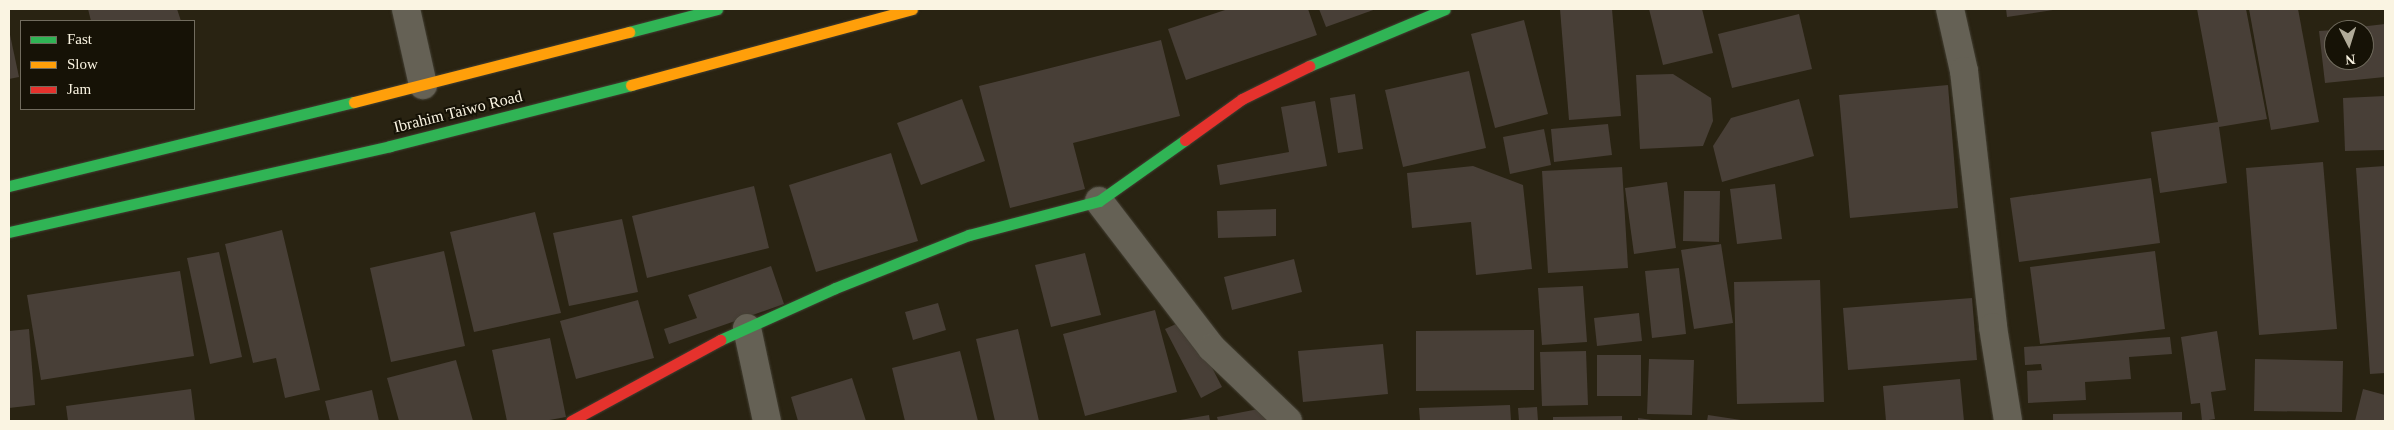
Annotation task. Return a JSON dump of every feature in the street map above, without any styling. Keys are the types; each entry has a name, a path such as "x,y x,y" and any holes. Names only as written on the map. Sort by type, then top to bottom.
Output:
{"main road":[{"path":"9,186 424,85 717,9"},
{"name":"Ibrahim Taiwo Road","path":"9,232 390,146 731,60 912,9"},
{"path":"571,421 746,328 835,288 969,235 1099,201 1242,99 1311,65 1445,9"}],"street":[{"path":"406,9 424,85"},
{"path":"1950,9 1964,71 1993,327 2008,421"},
{"path":"1099,201 1212,348 1288,421"},
{"path":"746,328 767,421"}],"building":[{"path":"88,9 177,9 181,20 91,20"},
{"path":"1228,9 1308,9 1317,35 1186,80 1168,29"},
{"path":"1319,9 1376,9 1326,27"},
{"path":"1560,9 1612,9 1621,116 1569,120"},
{"path":"1649,9 1702,9 1713,53 1663,65"},
{"path":"2006,9 2053,9 2053,10 2007,17"},
{"path":"2197,9 2246,9 2267,119 2219,127 2227,183 2160,193 2151,132 2218,122"},
{"path":"2249,9 2298,9 2319,122 2271,130"},
{"path":"1799,14 1812,69 1732,88 1718,34"},
{"path":"1524,20 1548,114 1495,128 1471,34"},
{"path":"2385,24 2385,77 2325,83 2319,31 2324,31 2324,70 2374,70 2374,25"},
{"path":"9,30 19,77 9,79"},
{"path":"1161,40 1180,116 1073,143 1085,189 1010,208 979,86"},
{"path":"1469,71 1486,148 1403,167 1385,90"},
{"path":"1673,74 1711,98 1713,121 1703,146 1640,149 1636,75"},
{"path":"1948,85 1958,208 1850,218 1839,95"},
{"path":"1355,94 1363,149 1338,153 1330,98"},
{"path":"2385,96 2385,150 2345,151 2343,98"},
{"path":"962,99 985,161 921,185 897,123"},
{"path":"1799,99 1814,156 1722,182 1713,146 1731,118"},
{"path":"1315,101 1327,166 1220,185 1217,165 1289,152 1281,107"},
{"path":"1608,124 1612,155 1554,162 1551,129"},
{"path":"1544,129 1551,165 1510,174 1503,137"},
{"path":"891,153 918,241 816,272 789,185"},
{"path":"2323,162 2337,329 2259,335 2246,168"},
{"path":"1473,166 1523,185 1532,269 1476,275 1471,222 1412,228 1407,173"},
{"path":"2385,166 2385,373 2370,374 2356,168"},
{"path":"1622,167 1628,268 1548,273 1542,171"},
{"path":"2151,178 2160,243 2019,262 2010,198"},
{"path":"1667,182 1676,248 1634,254 1625,188"},
{"path":"1775,184 1782,239 1737,244 1730,189"},
{"path":"754,186 769,248 647,278 632,216"},
{"path":"1684,191 1720,191 1719,242 1683,241"},
{"path":"1276,209 1276,236 1218,238 1217,211"},
{"path":"535,212 561,313 474,332 450,232"},
{"path":"622,219 638,292 569,306 553,233"},
{"path":"282,230 320,390 285,398 276,358 253,363 225,244"},
{"path":"1721,244 1733,323 1694,329 1681,250"},
{"path":"444,251 465,346 391,362 370,268"},
{"path":"2155,251 2165,329 2040,344 2030,267"},
{"path":"219,252 242,357 210,364 187,258"},
{"path":"1085,253 1101,315 1051,327 1035,265"},
{"path":"1294,259 1302,292 1232,310 1224,277"},
{"path":"771,266 784,304 669,344 664,329 697,318 688,295"},
{"path":"1679,268 1686,334 1652,338 1645,271"},
{"path":"180,271 194,356 41,380 27,295"},
{"path":"1820,280 1824,402 1737,404 1734,282"},
{"path":"1583,286 1587,342 1542,345 1538,288"},
{"path":"1972,298 1977,360 1848,370 1843,308"},
{"path":"638,300 654,358 576,379 560,321"},
{"path":"938,303 946,330 913,340 905,312"},
{"path":"1155,310 1177,392 1085,416 1063,334"},
{"path":"1639,313 1642,341 1597,346 1594,318"},
{"path":"1187,319 1222,387 1201,398 1165,329"},
{"path":"29,329 35,405 9,408 9,331"},
{"path":"1018,329 1039,421 995,421 976,339"},
{"path":"1534,330 1534,390 1416,391 1416,331"},
{"path":"2217,331 2226,390 2211,392 2215,419 2202,421 2200,403 2191,404 2181,337"},
{"path":"2170,337 2172,354 2129,357 2131,379 2085,382 2086,400 2028,403 2027,371 2042,370 2041,364 2025,365 2024,347"},
{"path":"550,338 566,417 544,421 507,421 492,350"},
{"path":"1383,344 1388,394 1303,402 1298,351"},
{"path":"960,351 978,421 905,421 892,368"},
{"path":"1586,351 1588,405 1542,406 1540,352"},
{"path":"1597,355 1641,355 1641,396 1597,396"},
{"path":"1649,359 1694,360 1692,415 1647,414"},
{"path":"2255,359 2343,361 2342,412 2254,411"},
{"path":"456,360 473,421 399,421 387,378"},
{"path":"852,378 866,421 798,421 791,397"},
{"path":"1960,379 1964,421 1886,421 1883,386"},
{"path":"191,389 195,421 68,421 66,406"},
{"path":"2363,389 2385,395 2385,421 2355,421"},
{"path":"372,390 379,421 330,421 325,401"},
{"path":"1510,405 1511,421 1420,421 1419,408"},
{"path":"1269,407 1272,421 1218,421 1217,417"},
{"path":"1537,407 1538,421 1519,421 1518,408"},
{"path":"2182,412 2182,421 2053,421 2053,414"},
{"path":"1209,415 1210,421 1180,421 1180,420"},
{"path":"1708,415 1741,420 1741,421 1707,421"},
{"path":"1622,416 1622,421 1553,421 1553,417"},
{"path":"1638,418 1652,420 1652,421 1638,421"}],"traffic: fast":[{"path":"629,32 717,9"},
{"path":"1309,66 1445,9"},
{"path":"9,232 390,146 631,85"},
{"path":"9,186 354,102"},
{"path":"720,340 835,288 969,235 1099,201 1185,140"}],"traffic: slow":[{"path":"631,85 912,9"},
{"path":"354,102 629,32"}],"traffic: jam":[{"path":"1185,140 1242,99 1309,66"},
{"path":"571,421 720,340"}]}
